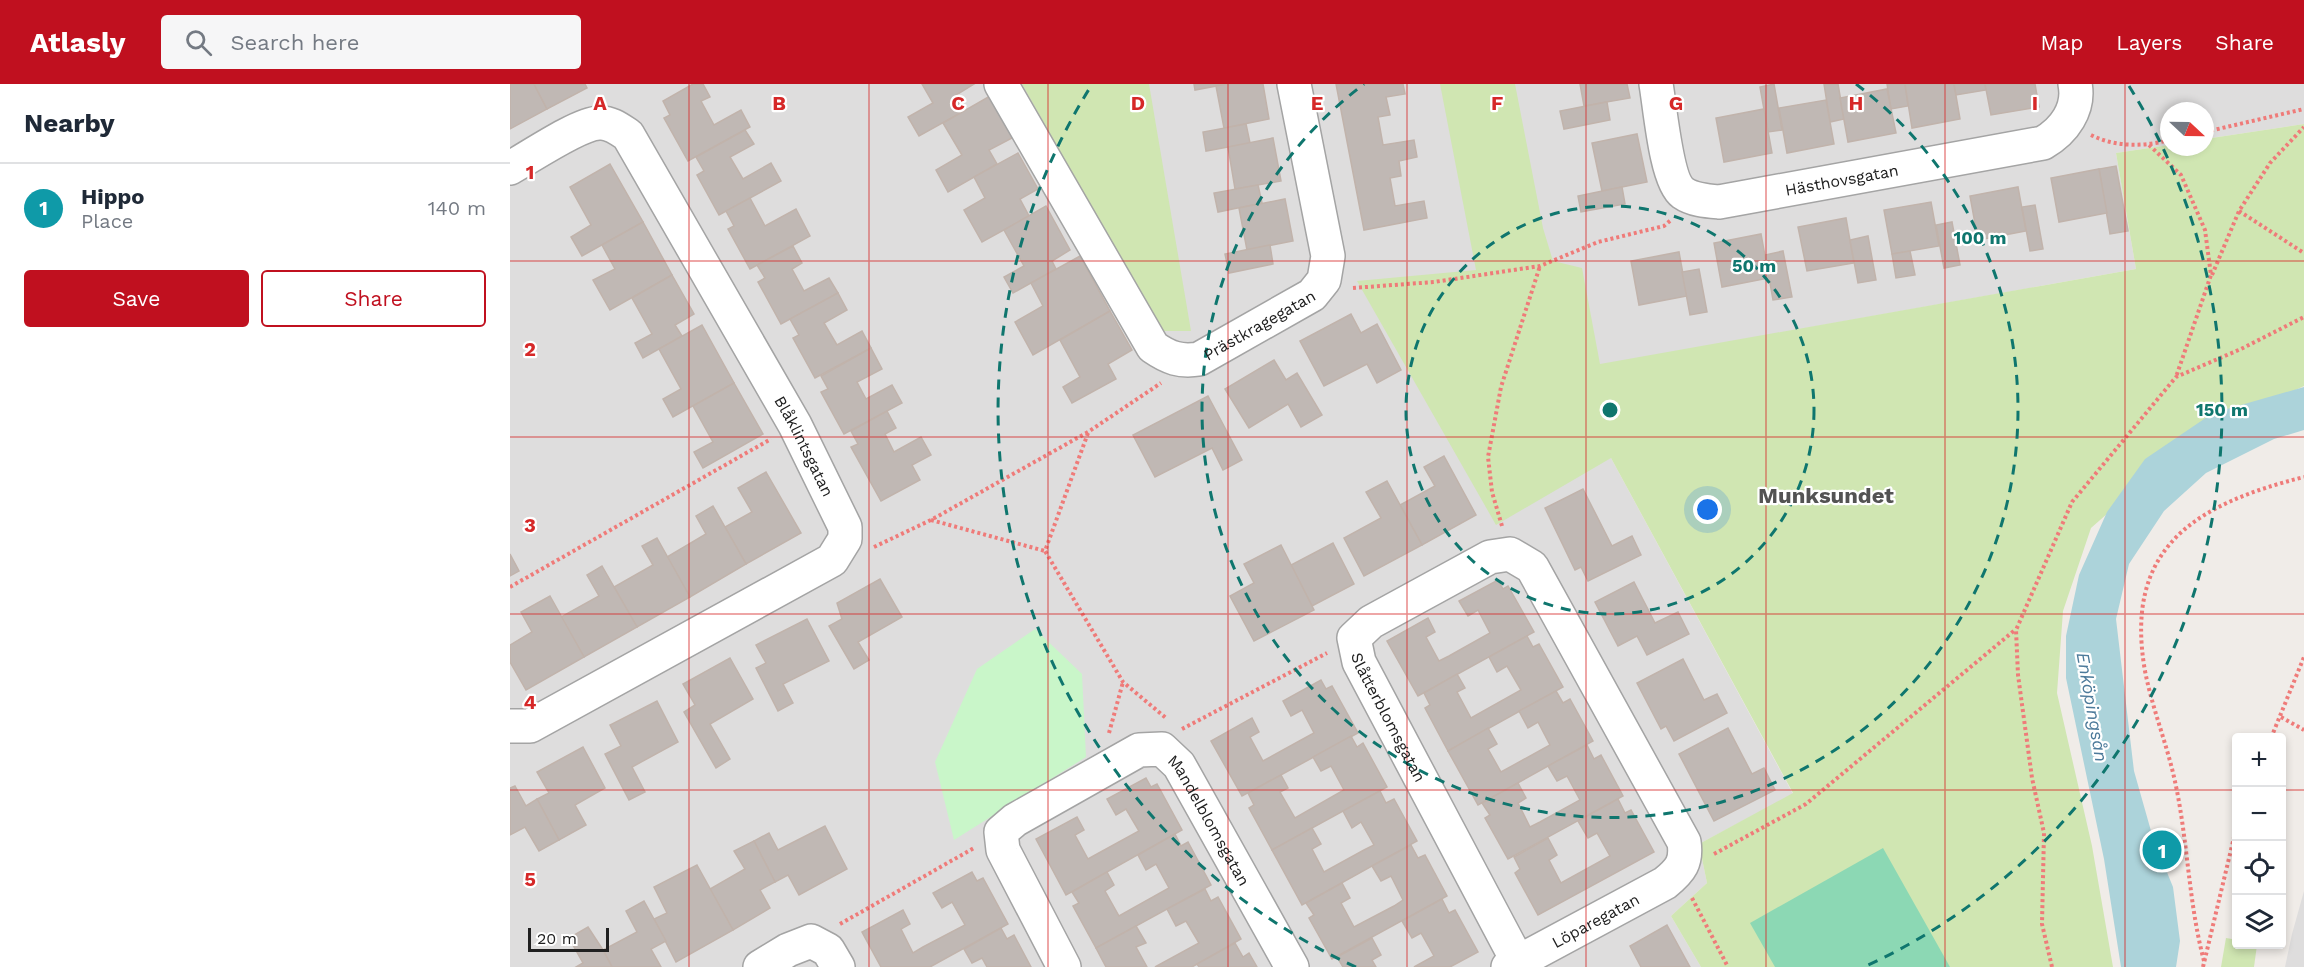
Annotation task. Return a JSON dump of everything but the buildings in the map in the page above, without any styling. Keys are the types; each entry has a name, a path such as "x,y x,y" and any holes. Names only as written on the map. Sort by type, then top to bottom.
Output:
{"street":[{"name":"Prästkragegatan","path":"1001,84 1153,347 1166,357 1182,361 1199,359 1312,295 1324,280 1328,256 1294,84"},
{"path":"1656,84 1672,175 1681,192 1698,200"},
{"name":"Hästhovsgatan","path":"1698,200 1719,202 2043,143 2057,135 2075,107 2075,84"},
{"name":"Blåklintsgatan","path":"510,168 582,128 599,123 614,125 628,135 795,425 845,527 845,539 840,550"},
{"path":"510,726 530,726 832,560 840,550"},
{"path":"1510,554 1532,567 1684,842 1686,856 1680,871"},
{"name":"Slåtterblomsgatan","path":"1510,554 1490,557 1371,622 1354,638 1359,662 1513,964"},
{"name":"Mandelblomsgatan","path":"1001,832 1015,820 1139,750 1162,749 1179,765 1292,967"},
{"path":"1001,832 1003,850 1065,967"},
{"name":"Löparegatan","path":"1513,964 1665,883 1680,871"},
{"path":"760,967 788,950 811,941 828,950 838,967"}],"path":[{"path":"2214,130 2304,109"},
{"path":"2066,122 2106,142 2149,145 2160,143"},
{"path":"2052,967 2042,924 2044,833 2031,766 2018,675 2016,630 2072,502 2176,376 2211,275 2240,211 2270,163 2304,127"},
{"path":"2149,145 2181,175 2205,230 2211,275"},
{"path":"1324,280 1351,288 1379,288 1540,266 1598,242 1664,226 1698,200"},
{"path":"2240,211 2304,253"},
{"path":"1510,554 1492,492 1488,456 1502,387 1540,266"},
{"path":"2176,376 2241,349 2304,317"},
{"path":"840,550 878,546 931,520 1088,432 1158,387 1182,361"},
{"path":"510,587 795,425"},
{"path":"1045,551 1088,432"},
{"path":"2204,961 2195,928 2174,778 2145,671 2141,627 2149,576 2170,541 2195,519 2225,502 2264,487 2304,477"},
{"path":"931,520 1045,551 1123,682 1180,730 1354,638"},
{"path":"1728,967 1697,912 1680,871 1806,804 2016,630"},
{"path":"2273,733 2304,657"},
{"path":"1097,773 1123,682"},
{"path":"2281,717 2304,730"},
{"path":"811,941 1001,832"},
{"path":"2203,967 2233,841"}],"shaded area":[{"path":"510,84 2304,84 2304,124 2214,138 2214,102 2160,102 2160,146 2116,153 2136,269 1599,365 1611,458 1793,794 1699,844 1707,883 1671,916 1701,967 510,967"},
{"path":"2304,891 2304,967 2285,967 2292,934"}],"green space":[{"path":"1022,84 1149,84 1191,331 1160,331"},
{"path":"1440,84 1515,84 1543,228 1553,261 1582,268 1600,364 2136,269 2116,153 2160,146 2160,156 2214,156 2214,138 2304,124 2304,386 2191,440 2091,528 2063,611 2057,693 2092,846 2113,967 1701,967 1671,916 1707,883 1699,844 1793,793 1611,458 1496,525 1357,281 1476,270"},
{"path":"1035,629 1082,674 1086,757 954,840 935,762 977,669"},
{"path":"1883,848 1950,967 1775,967 1750,923"},
{"path":"2226,938 2232,939 2232,949 2256,949 2254,967 2221,967"}],"water":[{"name":"Enköpingsån","path":"2304,387 2304,430 2274,439 2206,473 2164,511 2129,564 2116,619 2134,771 2153,838 2173,887 2180,941 2176,967 2121,967 2104,859 2066,678 2066,636 2079,575 2107,512 2145,459 2213,413"}],"place":[{"name":"Hippo","path":"2162,850"}],"district":[{"name":"Munksundet","path":"1826,495"}]}
